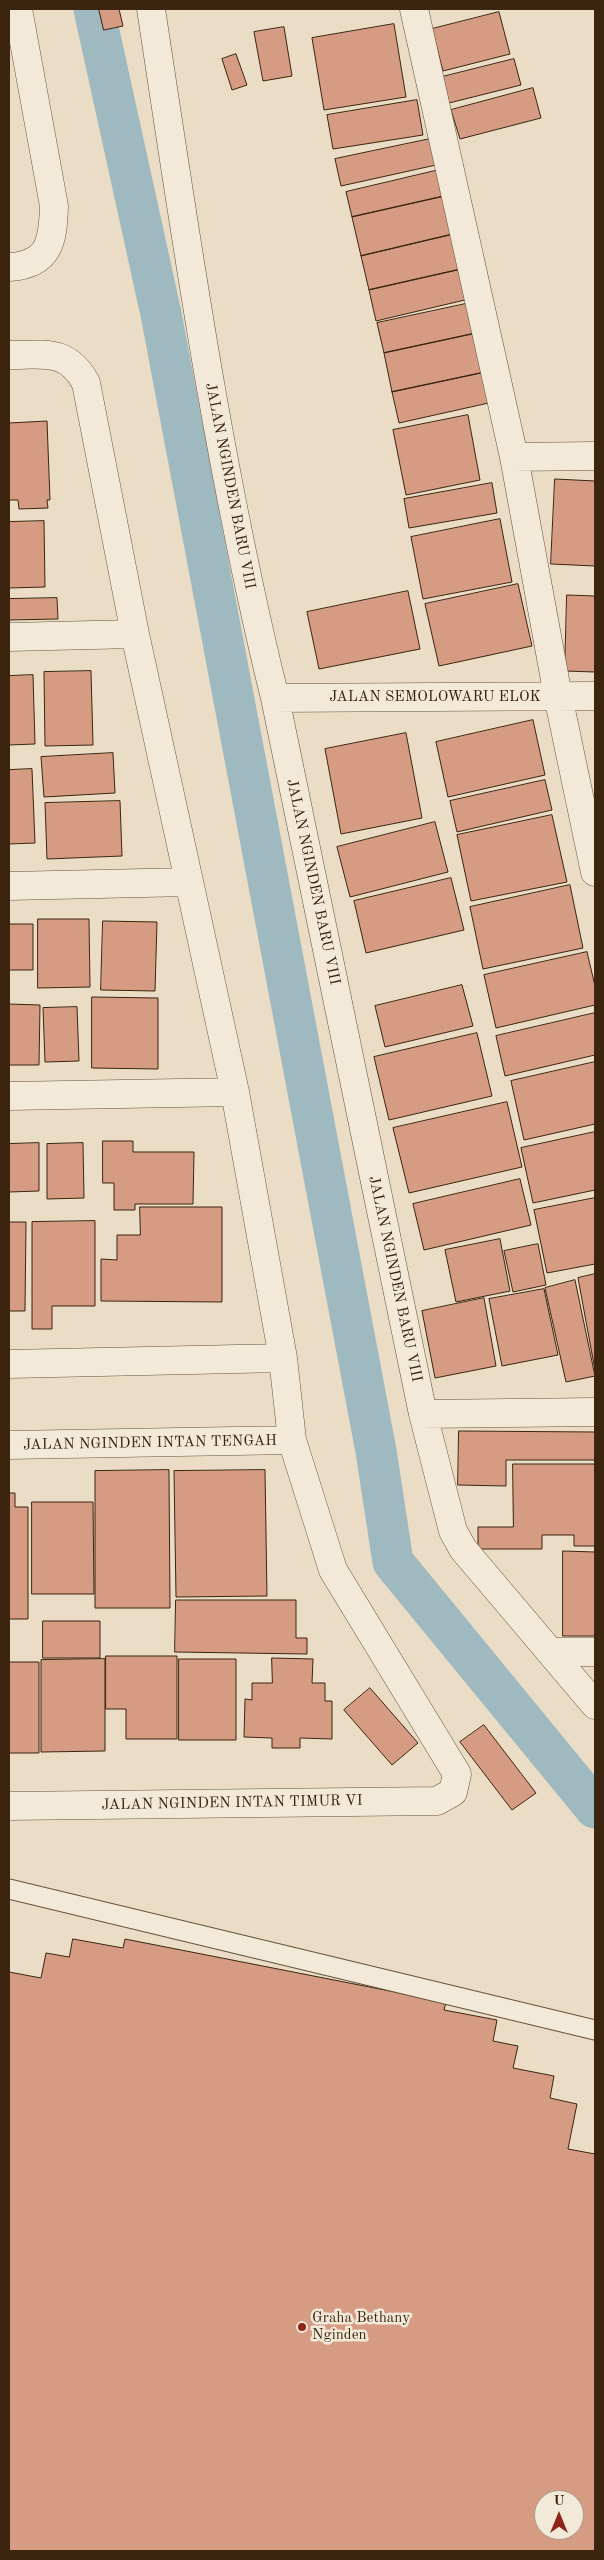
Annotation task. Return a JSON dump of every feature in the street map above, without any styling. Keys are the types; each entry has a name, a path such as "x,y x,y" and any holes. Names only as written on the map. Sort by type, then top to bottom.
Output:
{"street":[{"path":"9,267 36,261 47,250 54,231 54,206 18,9"},
{"name":"JALAN NGINDEN BARU VIII","path":"151,9 199,328 259,633 275,698 423,1414 453,1530 463,1549 595,1705"},
{"path":"414,9 514,457 558,696 595,872"},
{"path":"9,356 48,355 65,358 78,369 86,383 135,634 234,1092 283,1358 292,1440"},
{"path":"514,457 595,456"},
{"path":"9,637 135,634"},
{"name":"JALAN SEMOLOWARU ELOK","path":"275,698 595,696"},
{"path":"9,886 189,882"},
{"path":"9,1096 234,1092"},
{"path":"9,1364 283,1358"},
{"path":"423,1414 595,1412"},
{"name":"JALAN NGINDEN INTAN TENGAH","path":"9,1445 292,1440"},
{"name":"JALAN NGINDEN INTAN TIMUR VI","path":"9,1806 437,1801 453,1792 457,1774 333,1570 292,1440"},
{"path":"550,1652 595,1652"}],"lane":[{"path":"9,1889 595,2030"}],"building":[{"path":"99,9 119,9 123,26 104,30"},
{"path":"499,12 510,54 443,71 432,29"},
{"path":"394,24 406,97 324,110 312,38"},
{"path":"284,27 292,76 263,81 254,32"},
{"path":"236,54 247,85 232,90 222,59"},
{"path":"514,59 521,85 449,103 442,77"},
{"path":"533,88 541,118 460,139 451,110"},
{"path":"417,100 423,135 333,149 327,115"},
{"path":"430,139 436,165 341,186 335,159"},
{"path":"439,170 445,196 352,217 346,192"},
{"path":"445,196 454,234 361,256 352,217"},
{"path":"454,234 462,269 369,290 361,256"},
{"path":"462,269 469,299 376,321 369,290"},
{"path":"470,303 477,333 384,353 377,323"},
{"path":"477,333 486,372 392,392 384,353"},
{"path":"486,372 493,402 399,423 392,392"},
{"path":"468,415 480,480 406,495 393,430"},
{"path":"47,421 50,500 47,500 48,508 19,509 18,500 9,500 9,423"},
{"path":"555,479 595,481 595,566 551,564"},
{"path":"492,483 497,513 409,528 404,499"},
{"path":"500,519 512,582 423,599 411,537"},
{"path":"44,521 45,587 9,588 9,522"},
{"path":"518,584 532,646 439,666 425,604"},
{"path":"408,591 420,649 319,669 307,612"},
{"path":"567,595 595,596 595,672 565,671"},
{"path":"57,598 58,619 9,620 9,599"},
{"path":"91,671 93,745 45,746 44,672"},
{"path":"33,675 35,744 9,745 9,676"},
{"path":"533,720 545,775 448,797 436,742"},
{"path":"406,733 422,818 341,834 325,749"},
{"path":"113,753 115,793 44,797 41,757"},
{"path":"32,769 35,843 9,844 9,770"},
{"path":"545,780 552,810 457,832 450,801"},
{"path":"120,801 122,856 47,859 45,803"},
{"path":"552,815 567,882 471,901 457,835"},
{"path":"435,822 448,872 350,897 337,847"},
{"path":"451,878 464,930 366,953 354,901"},
{"path":"570,885 583,948 483,969 470,907"},
{"path":"38,919 89,919 90,987 38,988"},
{"path":"103,921 157,922 155,991 101,990"},
{"path":"9,924 33,924 33,970 9,970"},
{"path":"587,952 595,986 595,1005 496,1028 484,975"},
{"path":"462,985 473,1026 385,1047 375,1006"},
{"path":"92,997 158,998 158,1069 92,1068"},
{"path":"9,1004 40,1005 39,1065 9,1065"},
{"path":"77,1007 79,1061 45,1062 43,1008"},
{"path":"595,1013 595,1055 505,1076 496,1036"},
{"path":"477,1033 492,1096 389,1120 374,1057"},
{"path":"595,1062 595,1124 524,1140 511,1081"},
{"path":"507,1102 522,1167 409,1193 393,1128"},
{"path":"595,1132 595,1190 533,1203 521,1148"},
{"path":"103,1141 133,1141 133,1152 194,1152 193,1204 135,1204 135,1210 114,1210 114,1183 103,1183"},
{"path":"39,1143 39,1191 9,1192 9,1144"},
{"path":"83,1143 84,1198 47,1199 47,1144"},
{"path":"520,1179 531,1225 424,1250 413,1204"},
{"path":"595,1198 595,1264 547,1273 534,1210"},
{"path":"140,1207 222,1207 222,1302 101,1301 101,1259 117,1260 117,1235 140,1235"},
{"path":"95,1221 95,1306 52,1306 52,1329 32,1329 32,1222"},
{"path":"9,1222 26,1222 25,1311 9,1311"},
{"path":"500,1239 510,1291 456,1302 445,1250"},
{"path":"538,1244 546,1285 513,1292 504,1251"},
{"path":"595,1274 595,1370 578,1278"},
{"path":"575,1280 595,1376 566,1382 545,1288"},
{"path":"544,1289 558,1355 502,1366 489,1299"},
{"path":"484,1298 496,1366 435,1378 422,1311"},
{"path":"459,1431 595,1432 595,1460 506,1460 506,1486 458,1485"},
{"path":"513,1464 595,1464 595,1546 574,1546 574,1535 542,1535 542,1549 478,1549 478,1527 513,1527"},
{"path":"169,1470 170,1608 95,1608 95,1471"},
{"path":"265,1470 267,1596 176,1597 174,1471"},
{"path":"9,1493 15,1493 15,1507 28,1507 28,1619 9,1619"},
{"path":"32,1502 93,1502 94,1594 32,1594"},
{"path":"563,1551 595,1552 595,1636 563,1636"},
{"path":"176,1600 296,1600 296,1638 307,1638 307,1654 175,1652"},
{"path":"43,1621 100,1621 100,1658 43,1658"},
{"path":"106,1656 177,1656 177,1739 126,1739 126,1709 106,1709"},
{"path":"272,1658 313,1659 312,1683 325,1683 325,1701 332,1701 332,1739 300,1738 300,1748 272,1748 272,1738 244,1737 245,1699 252,1700 252,1683 272,1683"},
{"path":"105,1659 105,1751 41,1752 41,1660"},
{"path":"179,1659 236,1659 236,1740 179,1740"},
{"path":"9,1662 39,1662 39,1753 9,1753"},
{"path":"370,1688 418,1743 392,1765 344,1710"},
{"path":"484,1725 536,1793 512,1810 460,1742"},
{"name":"Graha Bethany Nginden","path":"73,1939 123,1948 125,1939 446,2002 444,2010 497,2020 493,2041 518,2046 513,2068 554,2076 550,2098 577,2104 568,2149 595,2154 595,2551 9,2551 9,1972 41,1978 46,1953 69,1957"}],"waterway":[{"path":"94,9 161,314 376,1451 393,1562 595,1808"}],"place":[{"name":"Graha Bethany Nginden","path":"302,2327"}]}
